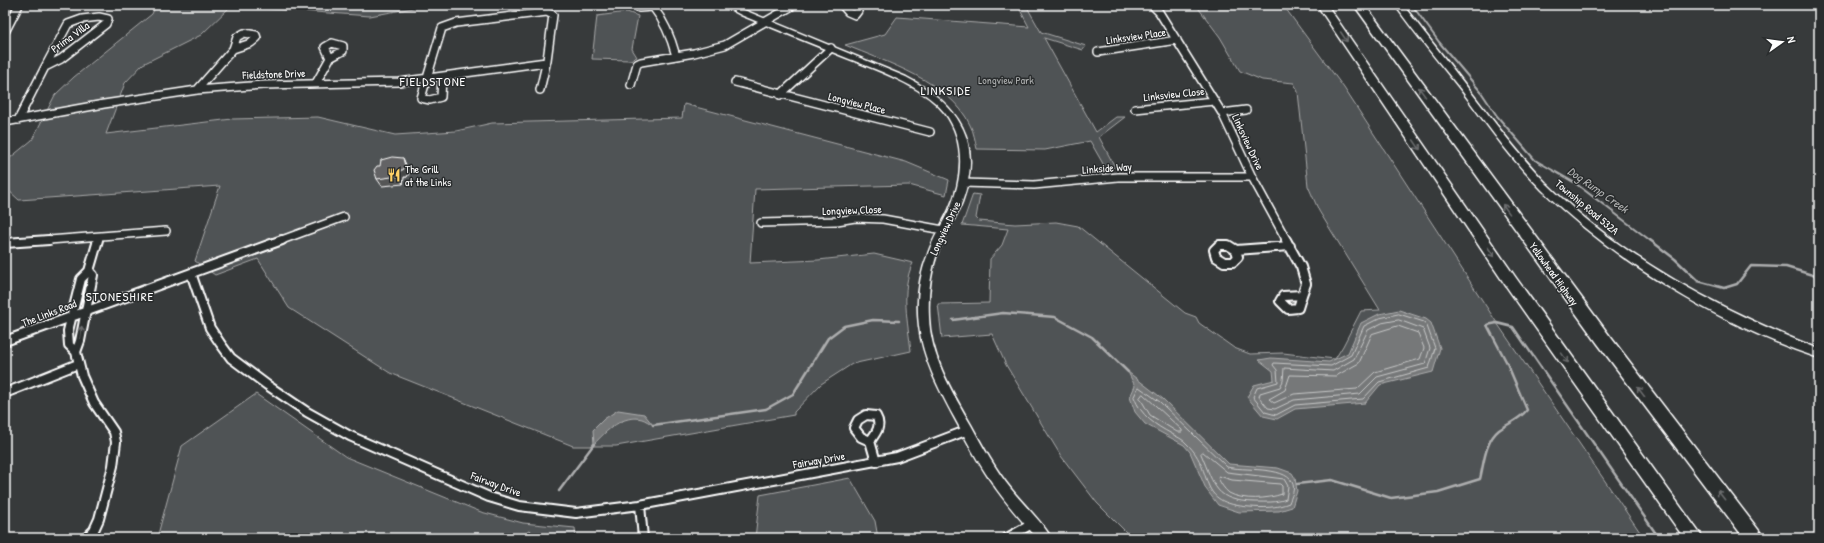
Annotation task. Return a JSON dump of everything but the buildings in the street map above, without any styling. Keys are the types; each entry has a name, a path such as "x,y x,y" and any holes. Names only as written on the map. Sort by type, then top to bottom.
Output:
{"highway":[{"path":"1322,5 1511,282 1694,538"},
{"name":"Yellowhead Highway","path":"1359,5 1558,281 1751,534"}],"main road":[{"path":"5,9 7,5"},
{"path":"5,32 19,5"}],"street":[{"name":"Longview Drive","path":"726,5 831,48 928,93 947,110 957,124 965,152 963,183 958,203 943,230 932,256 925,281 924,327 929,349 940,379 994,476 1045,538"},
{"path":"631,85 637,64 641,62 708,50 724,45 794,5"},
{"path":"842,5 848,12 855,15 858,11 857,5"},
{"name":"Linksview Drive","path":"1152,5 1159,12 1222,113 1252,178 1290,246 1304,276 1306,284 1302,295"},
{"name":"Township Road 532A","path":"1399,5 1509,147 1545,187 1590,227 1622,251 1662,277 1728,314 1819,354"},
{"path":"639,8 653,7 662,17 671,32 676,56"},
{"path":"442,77 441,96 430,100 421,98 420,94 426,80 442,28 456,23 548,12 553,15 540,90"},
{"name":"Prima Villa","path":"18,120 45,67 68,24 77,21 101,18 108,19 106,24 61,58 45,67"},
{"name":"Linksview Place","path":"1098,52 1177,40"},
{"path":"780,94 831,48"},
{"path":"197,90 233,49"},
{"path":"316,84 330,58"},
{"name":"Fieldstone Drive","path":"5,122 104,104 197,90 263,84 399,82 426,80 492,68 546,62"},
{"name":"Longview Place","path":"735,82 930,132"},
{"name":"Linksview Close","path":"1135,109 1214,101"},
{"path":"1222,113 1246,110"},
{"name":"Linkside Way","path":"963,183 1034,185 1118,177 1252,178"},
{"name":"The Links Road","path":"5,341 344,216"},
{"name":"Longview Close","path":"761,223 838,222 855,218 883,219 943,230"},
{"path":"5,243 98,238 166,231"},
{"path":"76,352 69,345 68,331 81,279 89,271 98,238"},
{"path":"1236,250 1290,246"},
{"path":"86,538 94,530 99,519 113,466 116,442 114,432 94,403 78,364 76,352 80,340 93,275 89,271"},
{"name":"Fairway Drive","path":"191,273 210,328 231,358 296,405 350,436 490,497 519,506 576,513 640,510 897,457 968,430"},
{"path":"5,393 78,364"},
{"path":"870,441 876,462"},
{"path":"640,510 643,538"},
{"path":"1007,538 1032,524"}],"green space":[{"path":"156,5 429,5 370,16 231,6 201,35 143,64 125,83 106,134 232,119 318,117 395,135 456,131 492,123 682,118 684,104 906,162 949,180 946,195 909,185 755,189 750,263 818,260 874,254 913,263 909,273 906,295 911,351 852,364 821,384 794,412 794,415 616,446 573,446 390,373 289,308 258,259 215,275 195,261 220,186 19,200 6,188 5,162 32,140 55,95 74,77 152,14"},
{"path":"1196,5 1283,5 1344,88 1497,323 1644,538 1132,538 1097,503 1061,456 1006,365 992,334 942,338 938,304 989,303 990,259 1002,245 1008,229 962,225 973,194 980,195 976,218 979,221 1015,224 1056,222 1078,226 1185,313 1196,317 1199,323 1234,348 1250,354 1283,353 1335,359 1361,311 1380,310 1319,211 1308,186 1298,92 1294,83 1262,80 1240,71 1220,37"},
{"name":"Longview Park","path":"1018,6 1027,7 1041,32 1086,46 1083,50 1044,38 1096,132 1116,117 1125,117 1099,137 1115,167 1106,169 1090,141 1045,150 977,149 970,125 961,110 933,85 898,66 845,45 885,34 897,17 1029,27"},
{"path":"627,12 638,16 632,49 637,57 630,60 592,59 597,16"},
{"path":"256,394 346,457 481,512 523,523 575,528 576,538 157,538 182,446"},
{"path":"850,478 875,521 878,538 755,538 760,495"}],"water":[{"path":"1399,310 1426,319 1431,323 1440,348 1433,372 1380,385 1365,403 1295,409 1277,419 1263,416 1247,397 1254,385 1274,380 1273,371 1259,360 1271,358 1329,362 1348,353 1361,323 1379,314"},
{"path":"1128,372 1163,399 1229,464 1278,468 1292,473 1295,478 1297,491 1292,507 1279,511 1239,512 1218,505 1206,489 1190,452 1184,445 1145,424 1135,412 1130,397 1135,386"},
{"path":"618,410 644,414 653,425 642,419 628,419 609,429 594,444 593,430 604,419"}],"waterway":[{"name":"Dog Rump Creek","path":"1412,5 1439,42 1481,92 1497,116 1535,160 1575,183 1651,241"},
{"name":"Dog Rump Creek","path":"1650,240 1675,259 1698,281 1724,288 1737,284 1751,266 1786,267 1819,277"},
{"path":"953,320 1003,313 1055,317 1092,337 1128,372"},
{"path":"653,425 766,409 793,394 828,338 844,326 873,320 899,321"},
{"path":"1297,484 1332,480 1391,498 1438,492 1480,479 1488,446 1494,435 1527,410 1507,363 1487,325 1497,323 1513,327 1659,538"},
{"path":"559,491 594,444"},
{"path":"522,538 530,531"}],"place":[{"name":"The Grill at the Links","path":"394,175"}],"district":[{"name":"FIELDSTONE","path":"433,81"},
{"name":"LINKSIDE","path":"946,90"},
{"name":"STONESHIRE","path":"120,296"}]}
